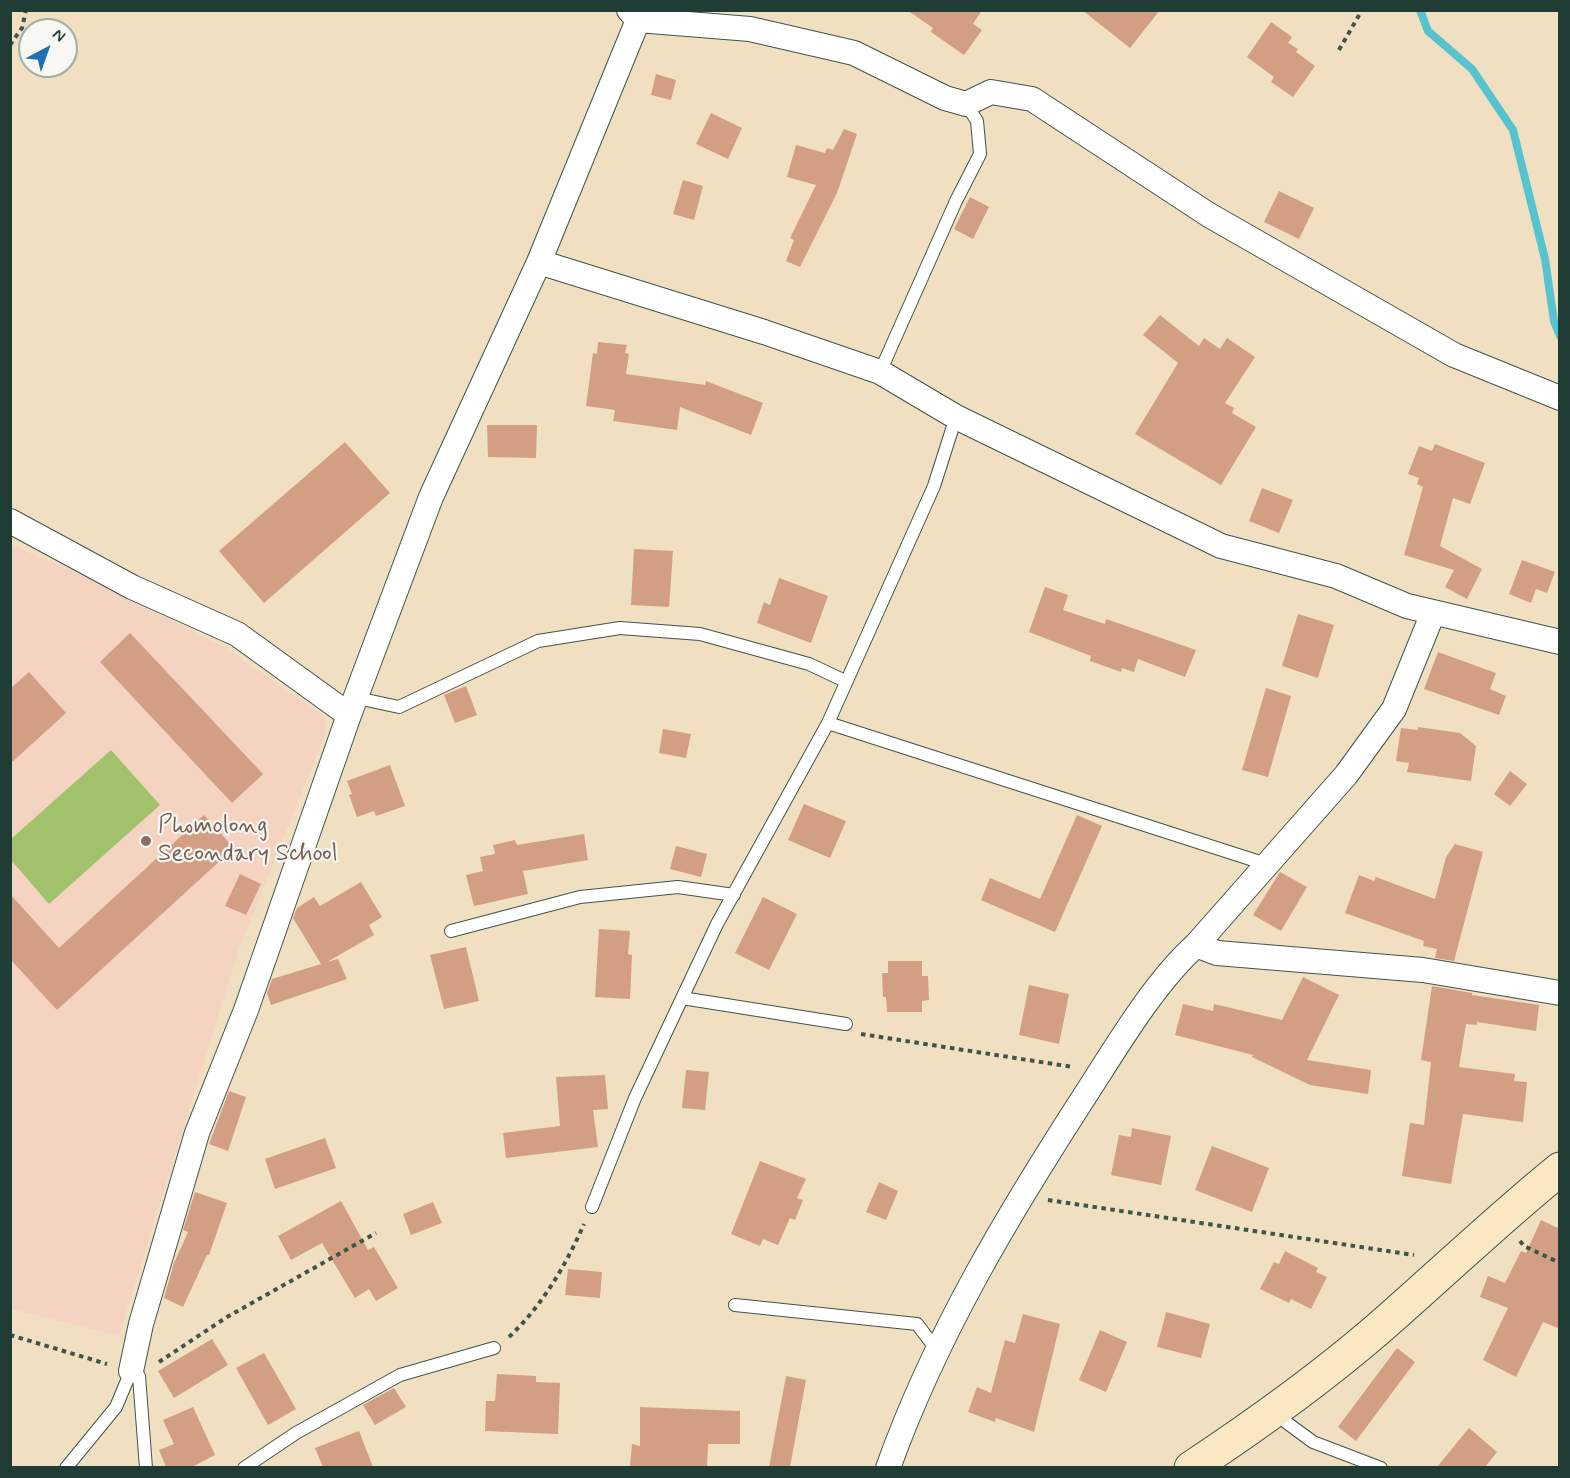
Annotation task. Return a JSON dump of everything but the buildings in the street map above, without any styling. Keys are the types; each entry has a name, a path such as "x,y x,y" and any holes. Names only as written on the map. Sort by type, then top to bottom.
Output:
{"street":[{"path":"135,1374 144,1313 197,1133 246,1010 353,707 431,497 539,262 634,15 750,30 854,53 945,98 966,104 991,92 1032,99 1209,215 1454,355 1560,398"},
{"path":"539,262 764,332 880,372 956,417 1221,546 1336,576 1407,606 1560,642"},
{"path":"10,521 132,586 237,634 353,707"},
{"path":"888,1467 936,1349 1020,1196 1101,1071 1178,961 1196,945 1346,775 1394,710 1433,613"},
{"path":"1196,945 1217,953 1423,970 1560,993"},
{"path":"1191,1467 1274,1413 1378,1329 1501,1217 1560,1169"}],"lane":[{"path":"880,372 956,201 980,154 977,121 966,104"},
{"path":"592,1207 634,1098 682,998 734,895 828,723 934,486 956,417"},
{"path":"353,707 399,707 538,641 621,628 700,634 809,664 845,681"},
{"path":"828,723 1266,864"},
{"path":"451,931 580,897 678,887 734,895"},
{"path":"682,998 840,1023"},
{"path":"735,1305 917,1324 936,1349"},
{"path":"244,1467 296,1433 400,1375 494,1348"},
{"path":"66,1467 116,1407 135,1374"},
{"path":"135,1374 146,1467"},
{"path":"1274,1413 1312,1442 1381,1467"}],"path":[{"path":"10,45 22,28 26,10"},
{"path":"1338,50 1362,10"},
{"path":"840,1023 834,1029 1101,1071"},
{"path":"1020,1196 1416,1256 1440,1272"},
{"path":"494,1348 526,1320 546,1293 574,1248 592,1207"},
{"path":"1501,1217 1524,1246 1560,1263"},
{"path":"10,1335 135,1374 227,1317 376,1233"}],"shaded area":[{"name":"Phomolong Secondary School","path":"11,545 89,578 224,647 323,715 327,730 238,952 119,1336 11,1309"}],"green space":[{"path":"111,750 160,805 49,904 11,860 11,839"}],"waterway":[{"path":"1420,10 1428,31 1472,69 1513,130 1545,259 1554,321 1560,336"}],"place":[{"name":"Phomolong Secondary School","path":"146,841"}]}
